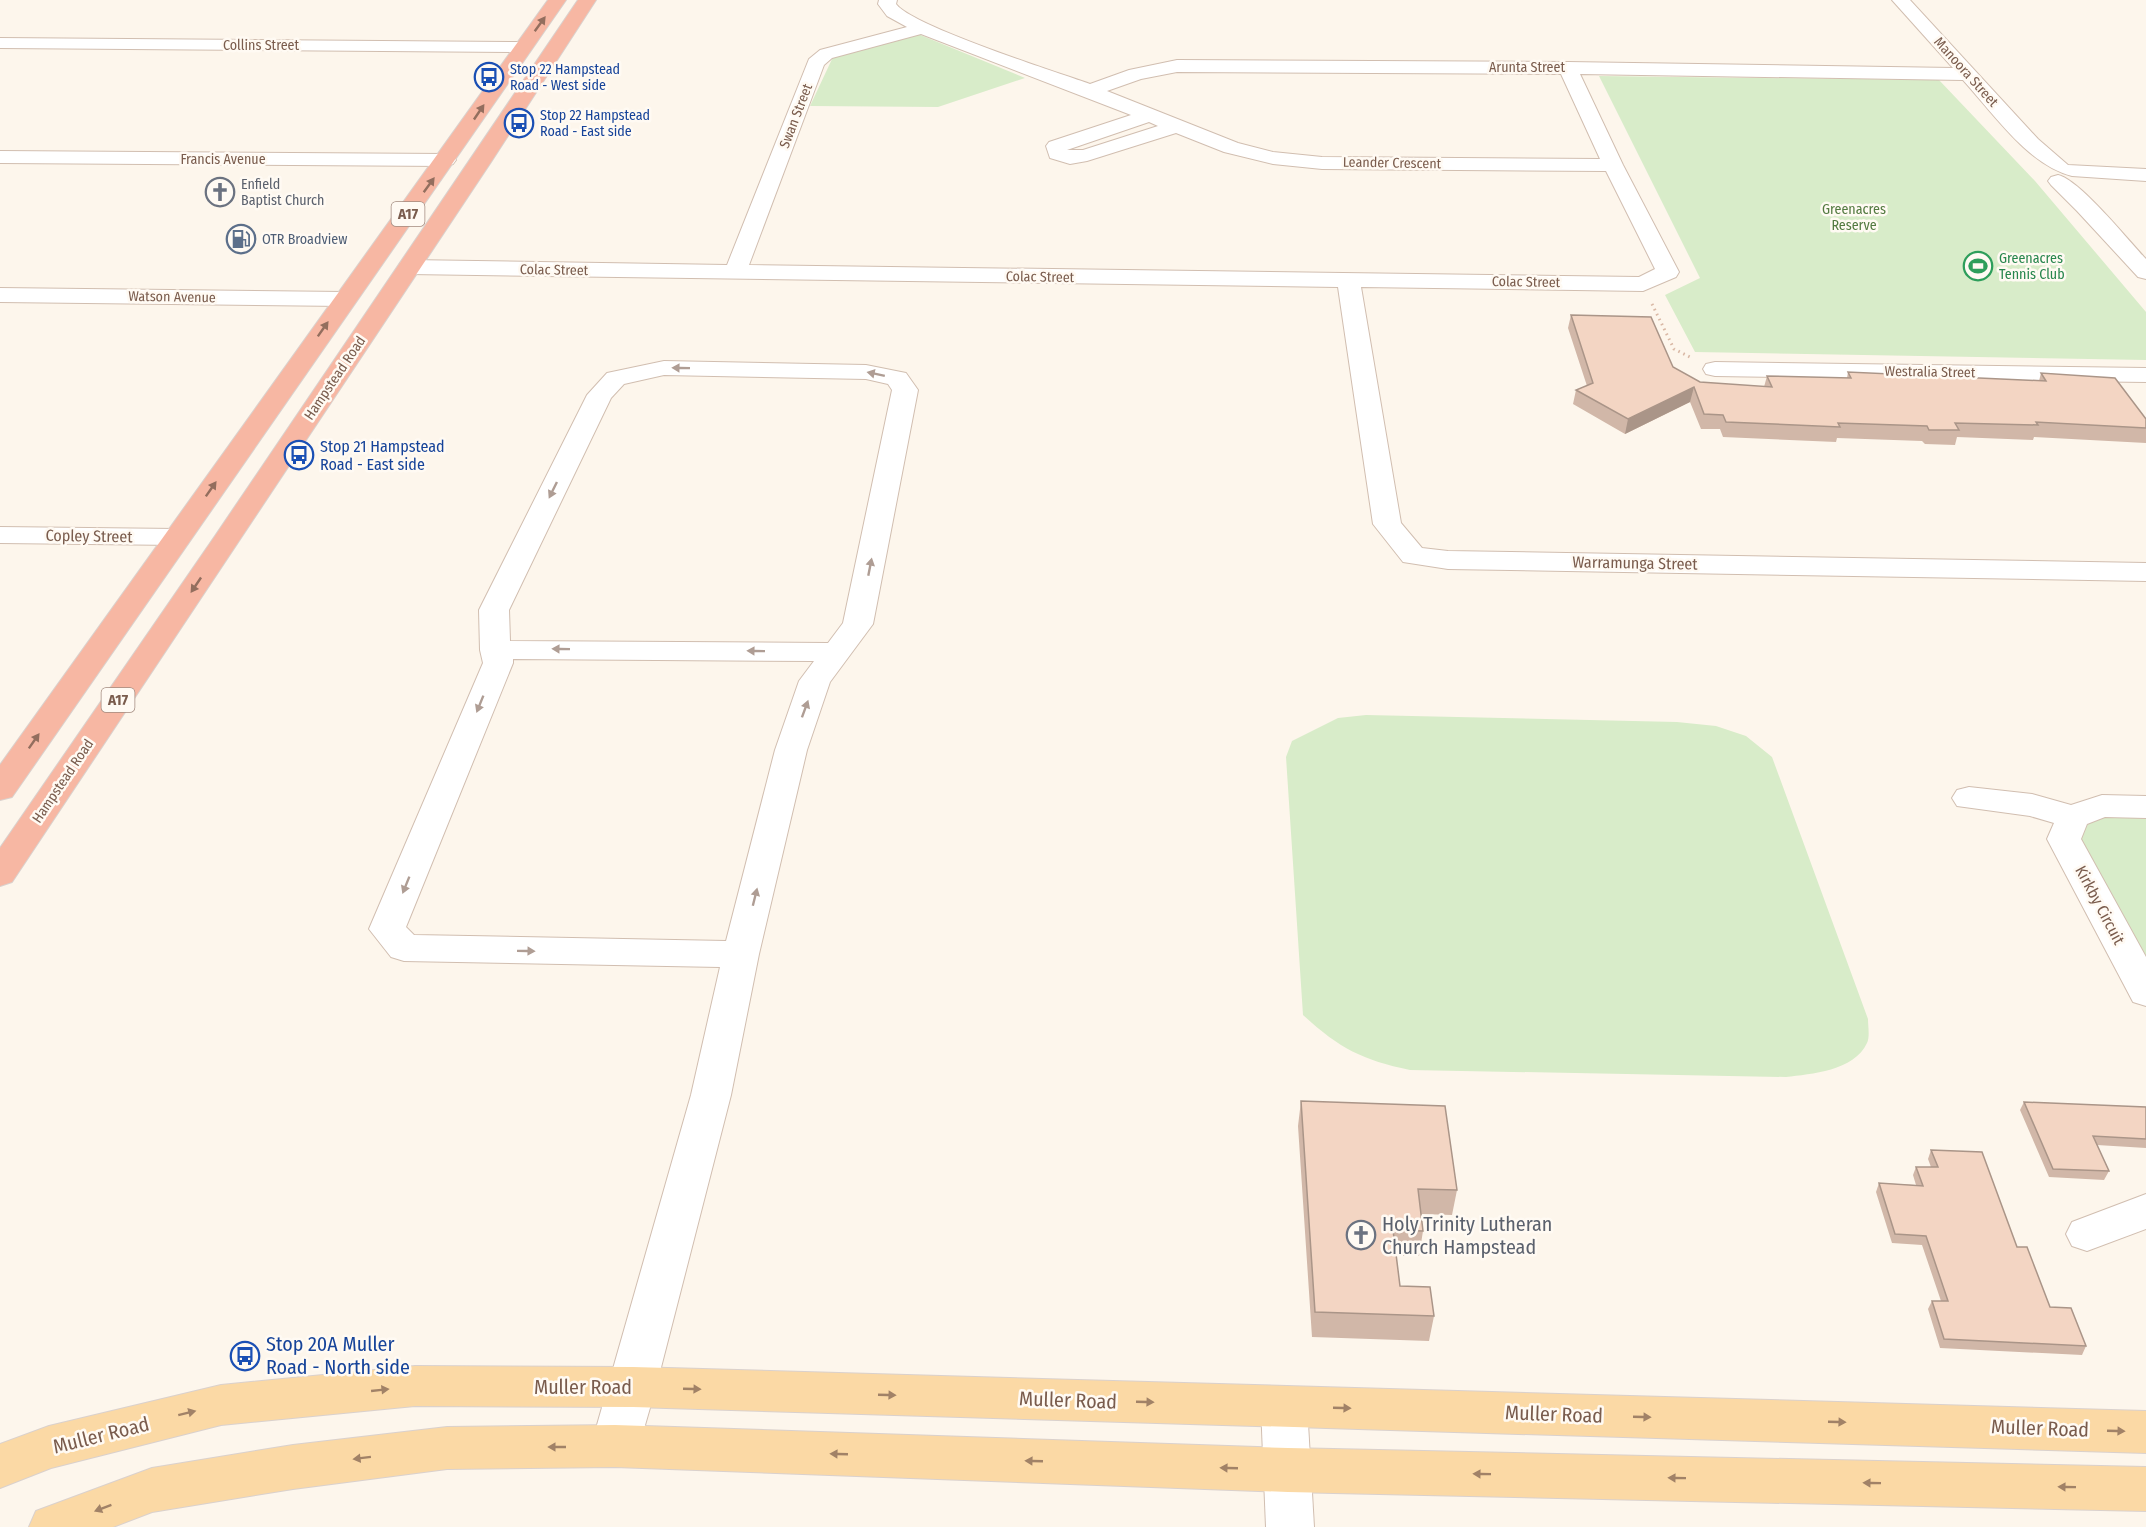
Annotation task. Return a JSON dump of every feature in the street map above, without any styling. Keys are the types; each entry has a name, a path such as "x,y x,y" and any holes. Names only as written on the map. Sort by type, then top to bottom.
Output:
{"highway":[{"name":"A17","path":"0,789 557,0"},
{"name":"Hampstead Road","path":"2,866 229,537 482,162 587,0"},
{"path":"523,47 554,48"},
{"path":"446,160 482,162"},
{"path":"370,267 409,267"},
{"path":"344,299 387,300"},
{"path":"177,537 229,537"}],"main road":[{"name":"Muller Road","path":"0,1466 49,1447 221,1405 415,1386 633,1388 2146,1432"},
{"path":"53,1527 152,1490 293,1467 447,1448 615,1446 1288,1470 2146,1489"}],"street":[{"name":"Leander Crescent","path":"888,0 887,4 893,12 922,28 1090,91 1231,148 1273,158 1322,163 1613,165"},
{"name":"Manoora Street","path":"1901,0 2031,143 2065,174 2085,206 2146,272"},
{"name":"Swan Street","path":"735,273 816,63 826,54 922,28"},
{"name":"Collins Street","path":"0,43 523,47"},
{"name":"Arunta Street","path":"1090,91 1136,75 1177,66 1568,68 1968,74"},
{"path":"1568,68 1613,165"},
{"path":"1150,115 1056,146 1057,154 1070,158 1088,155 1177,126"},
{"name":"Francis Avenue","path":"0,157 446,160"},
{"name":"Colac Street","path":"409,267 1643,284 1668,272 1613,165"},
{"path":"2065,174 2137,175"},
{"name":"Warramunga Street","path":"1348,280 1387,524 1413,556 1448,560 2146,572"},
{"path":"0,316 10,295"},
{"name":"Watson Avenue","path":"10,295 344,299"},
{"path":"615,1446 633,1388 711,1095 741,954 791,750 816,681 858,624 905,390 897,378 866,372 664,368 616,378 600,395 494,610 495,650 498,663 387,929 404,948 741,954"},
{"name":"Westralia Street","path":"1715,369 2146,375"},
{"name":"Copley Street","path":"0,535 177,537"},
{"path":"495,650 836,652"},
{"path":"1969,798 2032,805 2073,818 2102,806 2146,807"},
{"name":"Kirkby Circuit","path":"2073,818 2064,839 2146,992"},
{"path":"2087,1234 2146,1211"},
{"path":"1284,1406 1290,1527"}],"path":[{"path":"1643,284 1674,349 1715,369"}],"green space":[{"path":"918,34 1025,78 938,107 810,106 833,57"},
{"name":"Greenacres Reserve","path":"1599,76 1939,80 2035,181 2146,312 2146,360 1695,352 1665,295 1700,278"},
{"path":"1366,715 1677,722 1716,726 1746,736 1772,757 1868,1019 1868,1041 1861,1052 1852,1060 1831,1069 1786,1077 1410,1070 1365,1057 1328,1036 1303,1015 1286,757 1292,741 1338,718"},
{"path":"2146,807 2146,992 2064,839 2073,817"}],"building":[{"path":"1571,315 1651,317 1673,367 1700,382 1772,387 1767,376 1851,378 1848,372 2046,381 2041,373 2115,378 2146,419 2146,428 2036,422 2038,425 1955,423 1959,430 1929,430 1927,426 1838,423 1840,427 1726,422 1723,415 1704,414 1694,387 1628,419 1576,390 1593,383"},
{"name":"Holy Trinity Lutheran Church Hampstead","path":"1301,1101 1445,1106 1457,1190 1418,1189 1423,1231 1393,1230 1400,1286 1430,1287 1434,1316 1315,1312"},
{"path":"2024,1102 2146,1107 2146,1139 2093,1136 2109,1171 2053,1169"},
{"path":"1931,1150 1982,1152 2017,1247 2027,1247 2050,1307 2071,1308 2086,1346 1944,1339 1932,1301 1948,1301 1926,1236 1895,1234 1879,1183 1923,1186 1916,1167 1938,1167"}],"place":[{"name":"Stop 22 Hampstead Road - West side","path":"489,77"},
{"name":"Stop 22 Hampstead Road - East side","path":"519,123"},
{"name":"Enfield Baptist Church","path":"220,192"},
{"name":"OTR Broadview","path":"241,239"},
{"name":"Greenacres Tennis Club","path":"1978,266"},
{"name":"Stop 21 Hampstead Road - East side","path":"299,455"},
{"name":"Holy Trinity Lutheran Church Hampstead","path":"1361,1235"},
{"name":"Stop 20A Muller Road - North side","path":"245,1356"}]}
